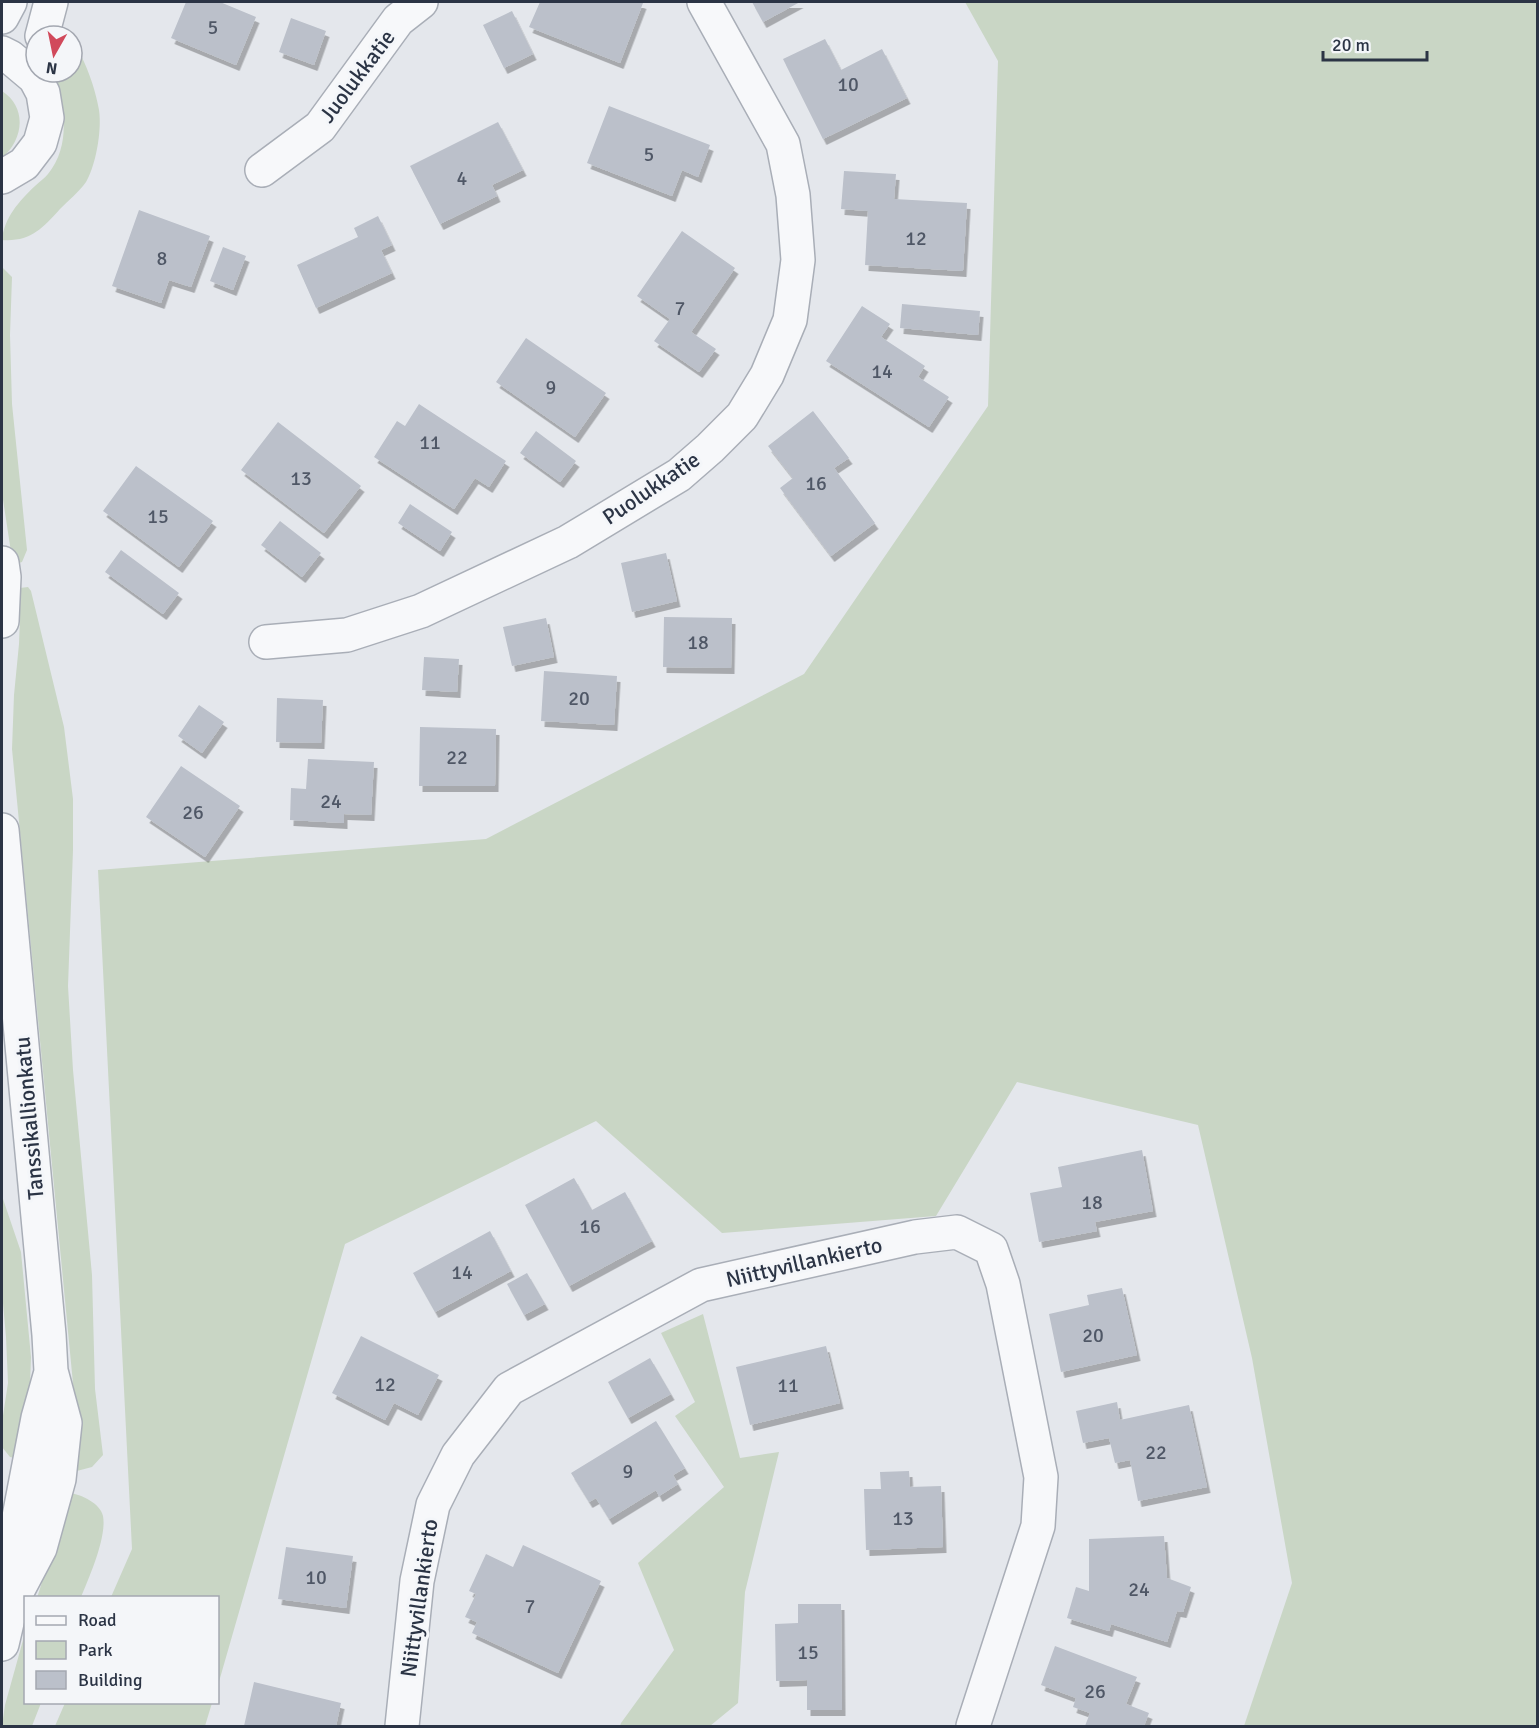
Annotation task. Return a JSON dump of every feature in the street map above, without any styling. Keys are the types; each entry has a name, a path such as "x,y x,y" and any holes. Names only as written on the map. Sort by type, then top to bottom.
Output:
{"street":[{"path":"2,17 10,2"},
{"path":"45,24 51,2"},
{"name":"Juolukkatie","path":"262,170 320,127 398,20 421,2"},
{"name":"Puolukkatie","path":"266,642 347,635 422,611 568,542 679,475 742,416 767,375 790,320 798,260 793,195 783,144 704,2"},
{"path":"2,53 24,67"},
{"path":"3,180 24,164 40,143 47,118 40,84"},
{"path":"2,563 4,577 2,621"},
{"name":"Tanssikallionkatu","path":"2,830 51,1371 65,1423 59,1479 40,1548 12,1601 2,1644"},
{"name":"Niittyvillankierto","path":"402,1726 417,1581 433,1504 458,1455 509,1389 701,1285 915,1237 957,1232 991,1249 1003,1284 1041,1477 1038,1526 973,1726"}],"green space":[{"path":"965,2 1537,2 1537,1726 1244,1726 1292,1583 1252,1358 1198,1125 1017,1082 936,1216 722,1233 596,1121 345,1244 219,1682 219,1596 111,1596 132,1549 98,870 486,839 804,674 988,406 998,61"},
{"path":"84,63 95,93 100,118 99,137 90,175 77,193 35,233 20,239 2,240 3,232 13,210 48,174 56,162 63,137 61,98 57,84 84,84"},
{"path":"2,91 16,106 20,124 15,142 2,158"},
{"path":"2,267 12,277 10,335 12,404 27,550 22,562 13,565 2,493"},
{"path":"28,587 31,591 64,727 73,799 68,986 73,1070 92,1275 95,1389 103,1455 92,1467 73,1472 77,1425 12,749 20,618 17,592 20,588"},
{"path":"2,1196 21,1252 31,1357 30,1385 19,1459 10,1457 2,1447 2,1422 8,1383 2,1292"},
{"path":"703,1314 740,1458 779,1452 745,1592 738,1703 710,1726 620,1726 674,1650 638,1563 724,1487 675,1416 695,1402 661,1333"},
{"path":"70,1493 90,1500 101,1511 104,1525 97,1557 81,1596 38,1596"},
{"path":"24,1637 24,1704 41,1704 32,1726 2,1726 5,1705"},
{"path":"65,1704 212,1704 205,1726 55,1726"}],"building":[{"path":"186,2 220,2 256,17 236,65 171,38"},
{"path":"540,2 643,3 620,63 529,27"},
{"path":"752,2 800,2 763,22"},
{"path":"512,11 533,54 504,68 483,25"},
{"path":"291,18 326,31 314,65 279,52"},
{"path":"825,39 841,70 882,49 907,98 823,139 783,59"},
{"path":"609,106 710,145 698,177 682,170 672,196 587,163"},
{"path":"498,122 523,170 492,185 497,196 440,224 410,166"},
{"path":"844,171 896,174 894,199 967,203 963,271 865,265 868,211 841,209"},
{"path":"139,210 210,236 191,287 169,280 161,303 112,286"},
{"path":"378,216 392,245 381,250 392,273 316,308 297,265 358,237 354,228"},
{"path":"682,231 735,268 691,332 716,349 699,372 654,341 670,319 637,296"},
{"path":"223,247 246,256 233,290 210,281"},
{"path":"902,304 980,311 978,335 900,328"},
{"path":"862,306 890,324 881,337 925,366 918,377 949,397 929,427 826,361"},
{"path":"526,338 606,393 575,437 496,382"},
{"path":"419,404 506,461 489,487 475,478 454,509 374,457 397,421 405,426"},
{"path":"813,411 849,458 834,468 875,523 831,556 780,488 793,478 768,446"},
{"path":"278,422 361,486 324,533 241,470"},
{"path":"536,431 576,461 560,482 520,453"},
{"path":"136,466 213,521 179,567 103,511"},
{"path":"410,504 452,532 440,551 398,523"},
{"path":"280,521 321,553 302,577 261,545"},
{"path":"121,550 179,593 163,614 105,572"},
{"path":"666,553 677,601 632,612 621,563"},
{"path":"664,617 732,618 731,668 663,667"},
{"path":"546,618 554,657 512,666 503,627"},
{"path":"424,657 459,659 457,692 422,690"},
{"path":"544,671 617,676 614,725 541,721"},
{"path":"277,698 323,700 321,743 276,742"},
{"path":"199,705 224,722 202,753 178,736"},
{"path":"420,727 496,729 495,786 419,786"},
{"path":"308,759 374,762 371,815 344,814 344,823 290,820 291,788 306,789"},
{"path":"181,766 240,806 205,857 146,817"},
{"path":"1142,1150 1153,1211 1095,1222 1097,1231 1039,1242 1030,1193 1062,1187 1058,1167"},
{"path":"574,1178 592,1210 625,1192 652,1241 569,1286 525,1205"},
{"path":"490,1231 511,1271 435,1312 413,1273"},
{"path":"527,1273 545,1304 524,1315 507,1284"},
{"path":"1122,1288 1137,1355 1061,1372 1049,1314 1089,1305 1087,1295"},
{"path":"361,1336 439,1375 418,1415 394,1403 385,1420 332,1393"},
{"path":"826,1346 840,1403 750,1425 736,1367"},
{"path":"650,1358 671,1394 628,1418 608,1382"},
{"path":"1117,1402 1120,1420 1189,1405 1207,1487 1138,1501 1130,1460 1115,1463 1109,1438 1083,1443 1076,1411"},
{"path":"656,1421 685,1468 673,1475 678,1484 659,1496 656,1490 609,1519 596,1498 589,1502 571,1473"},
{"path":"909,1471 910,1487 941,1486 943,1547 866,1550 864,1489 881,1489 880,1472"},
{"path":"1164,1536 1167,1578 1191,1587 1183,1612 1177,1611 1167,1642 1111,1624 1109,1631 1067,1618 1076,1587 1089,1591 1089,1539"},
{"path":"523,1545 601,1581 558,1673 472,1633 477,1622 465,1617 476,1594 469,1591 486,1554 513,1567"},
{"path":"286,1547 353,1556 346,1608 278,1599"},
{"path":"798,1604 841,1604 842,1710 807,1710 807,1680 776,1681 775,1624 798,1623"},
{"path":"1055,1646 1137,1677 1126,1704 1149,1713 1144,1726 1085,1726 1090,1713 1073,1707 1076,1698 1041,1685"},
{"path":"254,1682 341,1703 336,1726 244,1726"}]}
